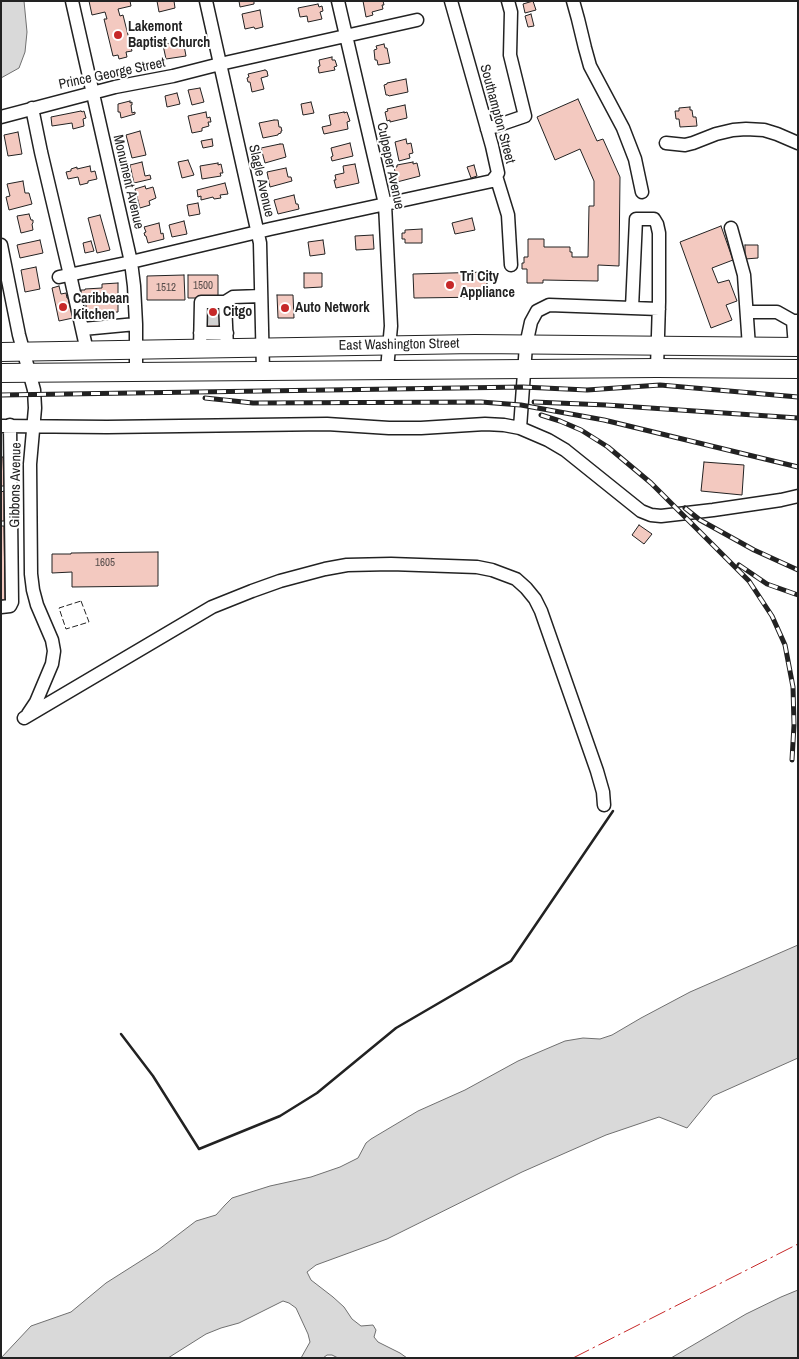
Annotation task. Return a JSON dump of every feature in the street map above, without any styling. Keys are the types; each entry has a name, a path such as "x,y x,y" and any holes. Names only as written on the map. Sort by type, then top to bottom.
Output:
{"highway":[{"name":"East Washington Street","path":"1,352 136,350 200,341 227,340 263,348 526,344 796,347"},
{"name":"East Washington Street","path":"1,373 388,369 798,369"}],"street":[{"name":"Monument Avenue","path":"72,1 131,262 136,324 136,372"},
{"name":"Slagle Avenue","path":"206,1 258,232 262,296 263,371"},
{"name":"Culpeper Avenue","path":"338,1 385,204 391,326 388,369"},
{"name":"Southampton Street","path":"65,276 492,180 498,173 451,1"},
{"path":"487,129 526,116 510,55 511,12 508,1"},
{"path":"573,1 590,66 623,128 635,159 642,192"},
{"name":"Prince George Street","path":"32,108 418,20"},
{"path":"1,117 32,108 65,276 83,329 86,351"},
{"path":"666,143 685,145 716,134 746,129 764,130 798,144"},
{"path":"496,176 508,215 511,265"},
{"path":"632,308 636,219 654,219 659,233 658,368"},
{"path":"731,228 744,275 749,347"},
{"name":"Gibbons Avenue","path":"1,245 19,335 34,390 30,464 31,574 37,605 52,640 54,651 52,664 36,702 24,718 212,607 271,584 347,565 392,564 477,567 492,570 516,579 535,599 598,771 604,805"},
{"path":"200,341 225,302 233,297 262,296"},
{"path":"225,302 201,302 227,340"},
{"path":"520,428 526,344 531,322 537,311 549,305 659,309"},
{"path":"748,312 778,312 795,321 796,347"},
{"path":"83,329 136,324"},
{"path":"108,327 110,350"},
{"path":"1,607 10,606 12,602 6,426 107,427 327,424 422,428 485,424 504,425 520,428 548,440 565,450 642,511 651,514 661,516 713,510 798,496"}],"shaded area":[{"path":"1,1 24,1 27,32 25,52 19,68 1,78"},
{"path":"798,945 798,1058 713,1096 687,1128 659,1117 606,1135 522,1172 387,1239 316,1265 307,1272 311,1280 344,1307 352,1319 361,1326 373,1325 376,1330 374,1337 378,1342 407,1358 338,1358 327,1355 323,1358 301,1358 310,1342 308,1334 296,1308 283,1301 239,1323 206,1334 168,1358 1,1358 31,1326 71,1312 106,1283 158,1250 196,1221 216,1215 232,1198 270,1186 311,1177 340,1167 358,1158 366,1143 371,1139 418,1111 465,1090 518,1061 565,1041 583,1038 600,1039 612,1035 690,992"},
{"path":"798,1290 798,1358 671,1358 746,1314"}],"building":[{"name":"Lakemont Baptist Church","path":"89,1 130,1 131,6 118,9 120,16 123,15 132,51 126,52 127,57 119,59 118,55 113,56 104,19 107,19 105,12 92,15"},
{"path":"157,1 174,1 175,8 159,12"},
{"path":"239,1 254,1 254,4 240,7"},
{"path":"363,1 383,1 383,9 372,12 373,15 366,17"},
{"path":"533,1 536,10 525,13 523,4"},
{"path":"318,4 319,7 322,6 323,11 320,12 322,19 308,22 307,16 300,17 298,8"},
{"path":"260,10 263,27 245,29 242,14"},
{"path":"531,14 534,26 528,27 525,16"},
{"path":"183,40 186,56 166,59 163,45"},
{"path":"384,44 385,48 387,48 390,63 378,65 377,60 375,60 374,50 377,49 376,46"},
{"path":"332,57 337,66 334,67 335,70 319,73 319,60"},
{"path":"265,70 268,76 261,78 264,89 252,92 247,78 249,77 248,74"},
{"path":"406,79 408,92 386,95 384,85"},
{"path":"200,88 204,102 192,105 188,90"},
{"path":"177,93 180,104 167,107 165,96"},
{"path":"578,99 597,141 603,139 620,177 619,266 598,265 598,281 543,280 543,283 527,283 527,269 522,269 522,263 524,263 524,257 528,257 528,239 544,239 544,247 570,247 572,257 588,257 589,206 594,206 594,181 580,149 555,160 537,117"},
{"path":"130,101 130,103 132,102 132,113 135,112 135,114 121,118 120,112 118,112 118,104"},
{"path":"311,102 314,113 303,115 301,104"},
{"path":"405,105 407,118 387,121 385,112 388,111 387,109"},
{"path":"690,107 693,117 696,117 697,126 680,127 675,111 679,111 679,108"},
{"path":"84,111 86,118 83,119 84,126 73,129 72,123 52,126 51,117"},
{"path":"206,112 207,118 210,117 211,122 208,122 209,126 202,128 202,131 192,133 188,116"},
{"path":"347,112 350,121 347,122 348,129 324,134 322,127 331,125 329,115"},
{"path":"278,120 281,133 263,138 259,123"},
{"path":"140,131 146,155 132,158 126,135"},
{"path":"18,132 22,154 8,156 4,135"},
{"path":"212,139 213,146 203,148 201,141"},
{"path":"406,139 407,144 411,143 413,153 409,154 410,158 399,161 395,142"},
{"path":"350,143 353,156 332,161 331,148"},
{"path":"283,144 286,157 265,163 261,148"},
{"path":"188,160 194,175 182,178 178,162"},
{"path":"142,162 145,176 150,175 151,179 134,183 130,165"},
{"path":"413,162 413,164 417,163 420,176 397,182 394,167"},
{"path":"218,163 218,165 221,164 223,173 220,173 221,176 202,179 200,166"},
{"path":"355,164 359,183 336,188 335,175 344,173 343,166"},
{"path":"474,165 477,176 471,178 467,167"},
{"path":"90,166 91,172 95,171 97,179 80,185 78,177 68,179 66,172 71,171 71,169"},
{"path":"286,168 288,177 291,177 292,181 270,187 267,172"},
{"path":"23,181 25,193 29,193 32,204 9,210 6,197 10,196 7,184"},
{"path":"225,183 228,194 220,195 221,198 214,199 213,197 201,200 201,196 198,197 197,190"},
{"path":"145,186 146,189 153,187 156,198 149,201 150,205 140,208 135,189"},
{"path":"294,195 299,209 278,214 274,200"},
{"path":"198,203 200,214 189,216 187,205"},
{"path":"29,214 31,220 33,220 33,230 21,233 17,216"},
{"path":"100,215 110,250 97,253 88,218"},
{"path":"472,218 475,230 455,234 452,223"},
{"path":"184,221 187,234 172,237 169,225"},
{"path":"159,223 164,239 148,243 144,227"},
{"path":"721,226 733,260 712,268 718,283 729,280 737,301 726,305 732,320 711,328 680,242"},
{"path":"422,229 422,243 405,243 405,239 402,239 402,233 405,233 405,230"},
{"path":"373,235 374,249 356,250 355,236"},
{"path":"40,240 43,253 20,258 17,245"},
{"path":"323,240 325,254 310,256 308,242"},
{"path":"91,241 94,251 85,253 83,243"},
{"path":"745,245 758,245 758,258 745,259"},
{"path":"36,267 40,289 25,292 21,270"},
{"name":"Tri City Appliance","path":"487,272 487,297 414,298 413,274"},
{"path":"304,273 322,273 322,287 304,288"},
{"path":"184,275 185,300 147,300 147,276"},
{"path":"188,275 218,275 218,298 188,298"},
{"path":"118,283 118,312 86,313 86,297 81,297 81,290 102,288 102,284"},
{"path":"59,286 61,294 66,293 73,318 59,321 52,288"},
{"name":"Auto Network","path":"277,295 293,295 294,318 278,318"},
{"name":"Citgo","path":"207,304 219,304 219,330 207,330"},
{"path":"1,457 3,457 4,486 1,486"},
{"path":"704,462 744,465 742,495 701,491"},
{"path":"4,491 4,521 1,521 1,492"},
{"path":"639,525 652,534 644,544 632,535"},
{"path":"1,526 4,526 5,600 1,600"},
{"path":"158,552 158,586 72,587 72,572 52,573 52,554"}],"tunnel":[{"path":"207,319 219,319"}],"railway":[{"path":"1,395 523,387 587,390 660,385 798,397"},
{"path":"205,398 253,403 481,402 521,405 604,420 798,467"},
{"path":"534,402 798,418"},
{"path":"541,415 581,430 608,447 651,483 749,581 772,616 785,645 793,687 794,725 792,760"},
{"path":"685,508 700,520 754,550 798,570"},
{"path":"739,565 767,584 798,595"}],"fence":[{"path":"81,601 89,622 66,629 59,608 81,601"}],"wall":[{"path":"121,1034 153,1076 199,1149 280,1116 317,1093 396,1028 511,961 613,811"}],"power":[{"path":"573,1358 798,1244"}],"place":[{"name":"Lakemont Baptist Church","path":"118,35"},
{"name":"Tri City Appliance","path":"450,285"},
{"name":"Caribbean Kitchen","path":"63,307"},
{"name":"Auto Network","path":"285,308"},
{"name":"Citgo","path":"213,312"}]}
